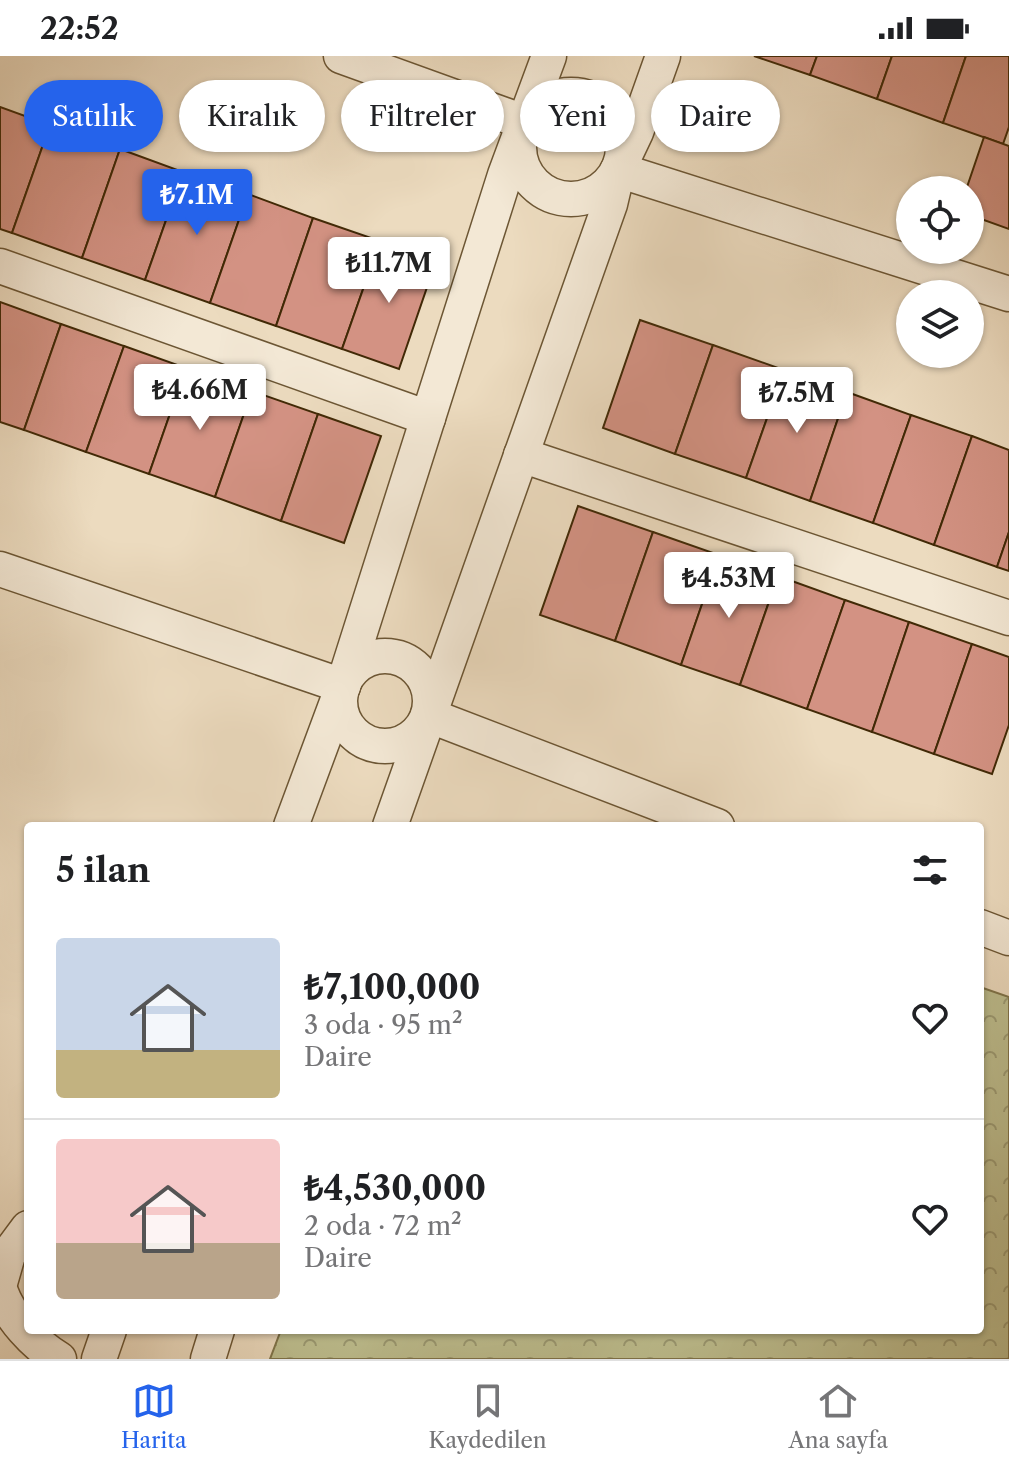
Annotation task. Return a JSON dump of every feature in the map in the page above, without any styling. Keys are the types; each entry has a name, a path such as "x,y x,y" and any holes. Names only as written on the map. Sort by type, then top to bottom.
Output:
{"street":[{"path":"341,56 520,121"},
{"path":"540,80 549,56"},
{"path":"520,135 519,154 524,170 534,184 563,198 580,198 596,193 609,183 618,170 636,132 663,56"},
{"path":"292,822 343,686 520,134"},
{"path":"391,822 610,204 623,152"},
{"path":"618,170 1009,294"},
{"path":"0,266 428,418"},
{"path":"521,455 1009,618"},
{"path":"0,569 343,686"},
{"path":"372,658 400,658 412,664 428,687 431,701 428,715 422,728 412,738 399,744 371,744 348,727 340,700 343,686 359,664 372,658"},
{"path":"428,715 707,822"},
{"path":"0,1283 8,1255 24,1233"},
{"path":"0,1290 4,1303 24,1328"},
{"path":"29,1334 39,1347 59,1359"},
{"path":"99,1359 108,1334"},
{"path":"208,1359 216,1334"}],"green space":[{"path":"984,988 1009,997 1009,1359 270,1359 279,1334 984,1334"}],"building":[{"path":"754,56 817,56 810,75"},
{"path":"817,56 892,56 877,99 810,75"},
{"path":"892,56 966,56 943,123 877,99"},
{"path":"966,56 1009,56 1009,127 1003,144 943,123"},
{"path":"0,107 24,116 24,152 40,152 12,233 0,229"},
{"path":"984,137 1009,146 1009,229 984,220 984,176 971,176"},
{"path":"40,152 119,152 82,258 12,233"},
{"path":"119,152 128,152 183,172 145,280 82,258"},
{"path":"183,172 248,194 210,303 145,280"},
{"path":"248,194 313,218 276,326 210,303"},
{"path":"313,218 380,241 342,349 276,326"},
{"path":"380,241 436,261 399,369 342,349"},
{"path":"0,302 61,324 24,430 0,422"},
{"path":"640,320 713,345 675,454 603,428"},
{"path":"61,324 124,346 86,452 24,430"},
{"path":"713,345 784,370 746,478 675,454"},
{"path":"124,346 186,368 149,474 86,452"},
{"path":"186,368 252,391 215,497 149,474"},
{"path":"784,370 847,392 810,501 746,478"},
{"path":"252,391 318,414 281,521 215,497"},
{"path":"847,392 911,415 873,523 810,501"},
{"path":"318,414 381,436 344,543 281,521"},
{"path":"911,415 972,436 934,545 873,523"},
{"path":"972,436 1009,450 1009,532 997,567 934,545"},
{"path":"578,506 653,532 615,641 540,615"},
{"path":"653,532 719,555 681,665 615,641"},
{"path":"1009,532 1009,571 997,567"},
{"path":"719,555 778,576 740,685 681,665"},
{"path":"778,576 845,600 807,709 740,685"},
{"path":"845,600 909,622 872,732 807,709"},
{"path":"909,622 972,644 934,754 872,732"},
{"path":"972,644 1009,657 1009,725 992,774 934,754"}]}
